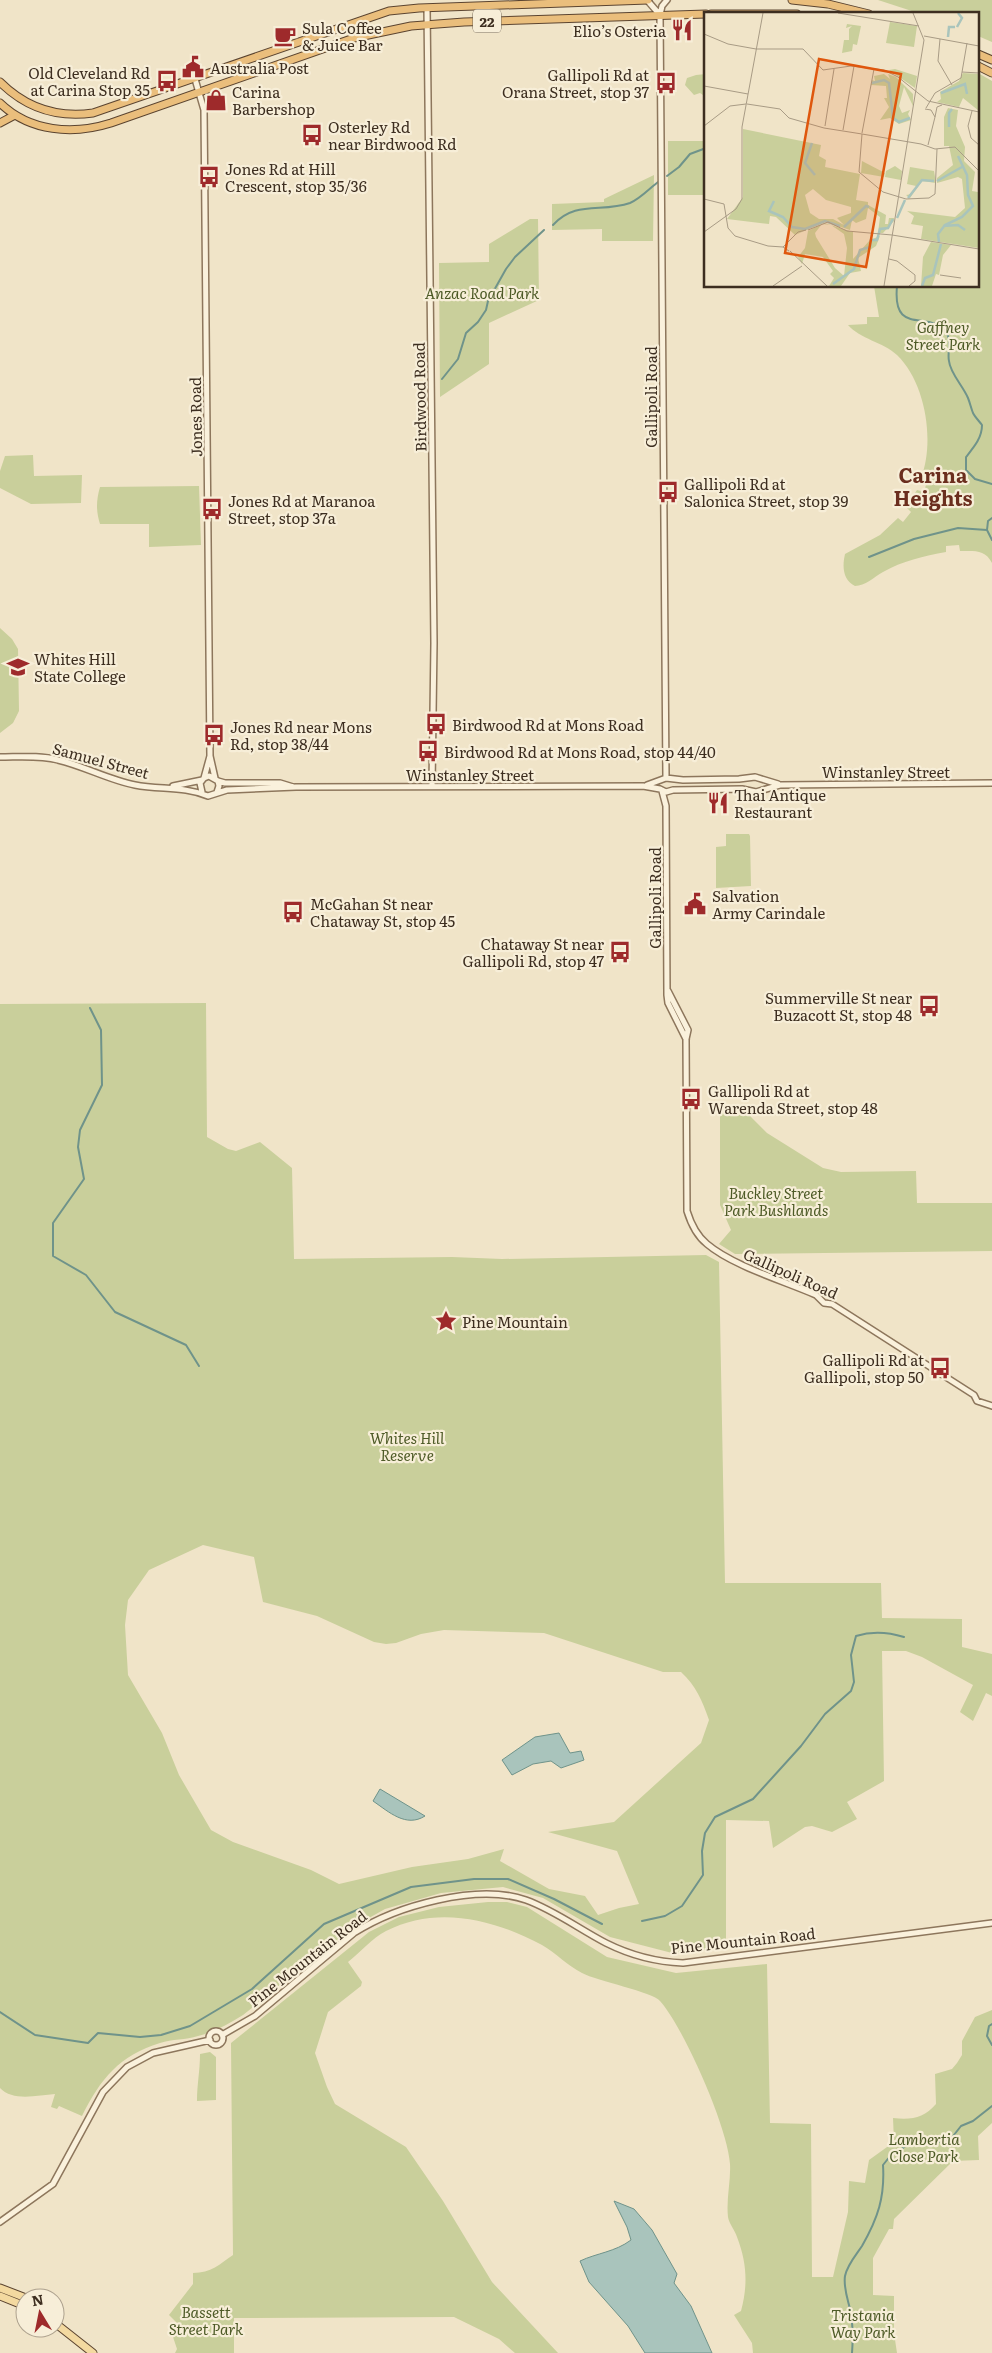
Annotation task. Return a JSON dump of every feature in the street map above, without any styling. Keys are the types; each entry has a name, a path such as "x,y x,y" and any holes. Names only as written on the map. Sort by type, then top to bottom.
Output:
{"highway":[{"name":"22","path":"0,82 16,96 34,107 56,113 80,115 107,110 374,15 398,10 647,0"},
{"path":"792,0 828,4 861,12"},
{"name":"22","path":"0,103 15,115 52,129 87,129 200,92 345,40 386,30 428,24 704,14"},
{"path":"980,55 992,60"},
{"path":"980,67 992,73"},
{"path":"0,122 15,115"}],"main road":[{"path":"0,2288 15,2294"},
{"path":"0,2296 15,2302"},
{"path":"65,2332 93,2353"}],"street":[{"path":"647,0 660,15"},
{"path":"660,15 662,6 667,0"},
{"name":"Birdwood Road","path":"427,8 434,643 432,786"},
{"name":"Gallipoli Road","path":"660,15 666,779"},
{"name":"Jones Road","path":"195,79 204,110 210,756 216,779"},
{"name":"Jones Road","path":"203,779 210,756"},
{"name":"Samuel Street","path":"0,758 45,757 133,785 202,792"},
{"path":"751,778 748,785 752,791"},
{"name":"Winstanley Street","path":"643,786 666,779 751,778 760,778 780,785"},
{"path":"760,778 763,785 761,790"},
{"path":"203,779 216,779 219,786 217,792 208,796 202,792 200,786 203,779"},
{"name":"Samuel Street","path":"165,787 203,779"},
{"name":"Winstanley Street","path":"216,779 225,783 280,783 296,787"},
{"path":"661,789 666,779 674,785 672,791"},
{"name":"Winstanley Street","path":"217,792 296,787 432,786 643,786 672,791 742,789 752,791 780,785 992,783"},
{"name":"Gallipoli Road","path":"661,789 666,806 668,1003 686,1039 687,1211 696,1232 705,1243 727,1258 816,1295 824,1303 832,1304 966,1390 977,1401 992,1406"},
{"name":"Gallipoli Road","path":"666,806 672,791"},
{"name":"Pine Mountain Road","path":"222,2035 255,2016 371,1922 410,1906 452,1898 492,1895 525,1900 608,1944 650,1959 683,1963 992,1923"},
{"path":"219,2031 222,2035 222,2040 219,2044 214,2044 210,2040 210,2035 214,2032 219,2031"},
{"path":"0,2222 53,2184 103,2092 126,2068 153,2053 210,2040"}],"green space":[{"path":"878,0 992,0 992,42 980,37 980,12 915,12"},
{"path":"704,74 704,96 700,93 694,95 685,85 687,78"},
{"name":"Gaffney Street Park","path":"980,74 992,81 992,563 982,553 960,551 959,545 946,546 946,552 921,557 890,568 859,586 851,583 844,573 845,554 880,535 898,518 903,522 911,512 906,507 917,490 924,492 927,481 921,478 927,448 925,414 915,381 897,355 859,334 848,325 867,324 867,317 879,317 874,288 980,288"},
{"path":"668,141 704,141 704,195 668,195"},
{"path":"654,175 653,241 602,241 602,229 552,230 552,204 604,202 604,199"},
{"name":"Anzac Road Park","path":"530,219 538,219 539,300 489,323 489,364 440,397 439,263 489,262 489,244"},
{"path":"33,455 34,476 82,475 81,503 31,504 0,488 0,471 5,456"},
{"path":"199,486 201,545 149,547 149,524 100,524 97,506 100,487"},
{"path":"0,628 12,639 18,649 19,711 13,723 0,733"},
{"path":"726,834 749,834 750,836 751,886 716,888 716,847 726,846"},
{"name":"Whites Hill Reserve","path":"206,1003 207,1137 228,1149 236,1151 260,1142 292,1168 294,1259 452,1257 502,1259 706,1255 719,1262 725,1583 881,1583 882,1618 962,1619 962,1647 992,1654 992,1696 986,1693 973,1721 960,1712 973,1685 922,1657 906,1651 882,1651 884,1781 847,1802 857,1819 832,1832 812,1826 805,1827 773,1848 769,1821 726,1820 726,1947 676,1954 610,1937 543,1898 503,1887 441,1893 385,1909 360,1923 243,2015 227,2025 193,2037 160,2043 133,2055 122,2062 104,2080 96,2090 82,2116 59,2106 57,2109 51,2107 55,2094 26,2097 5,2092 0,2088 0,1004","holes":["203,1545 254,1557 263,1602 317,1616 374,1642 396,1643 421,1634 444,1630 544,1633 663,1672 681,1672 698,1694 709,1720 701,1743 614,1822 548,1832 617,1851 639,1904 598,1915 585,1896 549,1889 500,1861 504,1849 468,1859 412,1867 339,1884 311,1870 233,1842 211,1830 179,1775 162,1733 128,1675 125,1625 128,1600 149,1570"]},
{"name":"Buckley Street Park Bushlands","path":"720,1108 747,1108 751,1117 767,1133 823,1168 841,1172 916,1171 917,1203 992,1203 992,1251 735,1254 719,1244 731,1230 720,1205"},
{"path":"507,1902 527,1907 607,1957 676,1973 767,1964 770,2123 811,2124 812,2277 833,2277 848,2212 849,2181 865,2183 869,2160 894,2142 893,2118 906,2119 917,2117 927,2112 936,2104 935,2074 952,2069 962,2055 962,2041 975,2017 992,2010 992,2123 978,2136 979,2160 953,2161 894,2219 893,2229 889,2229 873,2258 873,2295 894,2296 894,2333 897,2353 753,2353 752,2343 734,2315 741,2311 745,2292 745,2265 736,2234 728,2217 730,2164 722,2127 692,2055 670,2014 660,2001 655,1998 582,1973 547,1948 523,1936 485,1922 445,1917 405,1923 386,1931 348,1962 362,1982 361,1986 328,2012 315,2053 335,2104 406,2147 443,2201 492,2282 558,2353 515,2353 499,2339 454,2317 234,2318 234,2353 175,2353 177,2349 173,2337 178,2332 177,2323 169,2315 193,2284 193,2273 210,2270 233,2255 231,2043 369,1932 399,1917 439,1907"},
{"path":"210,2052 216,2057 216,2100 197,2101 200,2054"}],"water":[{"path":"559,1733 570,1753 581,1751 584,1760 561,1768 551,1761 533,1764 512,1775 502,1760 535,1737"},
{"path":"380,1789 425,1816 411,1820 391,1814 373,1801"},
{"path":"614,2201 634,2209 652,2230 677,2274 674,2283 691,2306 712,2353 645,2353 628,2326 589,2282 580,2261 612,2250 631,2240 627,2227"}],"waterway":[{"path":"667,176 679,167 690,154 704,149"},
{"path":"553,225 571,212 630,203 658,182"},
{"path":"442,379 458,359 466,333 478,322 486,310 488,301 506,269 515,257 544,230"},
{"path":"897,288 897,302 900,312 914,320 940,326 947,334 950,366 966,393 973,413 982,425 979,438 966,457 966,470 975,479 992,484"},
{"path":"992,518 988,521 987,530 992,540"},
{"path":"869,557 914,539 958,528 987,530"},
{"path":"90,1008 101,1030 102,1085 80,1130 78,1147 84,1179 53,1223 53,1256 86,1275 115,1312 186,1345 199,1366"},
{"path":"642,1921 665,1916 682,1906 703,1875 702,1851 705,1833 715,1817 753,1799 801,1746 825,1714 851,1691 854,1682 851,1655 856,1636 880,1633 904,1637"},
{"path":"0,2012 35,2035 88,2043 98,2033 140,2037 161,2035 190,2026 252,1989 324,1924 411,1887 474,1879 508,1879 554,1899 602,1924"},
{"path":"992,2024 989,2026 987,2036 992,2045"},
{"path":"852,2353 852,2324 845,2291 845,2276 876,2217 883,2187 883,2165 891,2155 900,2151 908,2143 918,2140 943,2142 950,2140 961,2126 973,2121 992,2106"}],"place":[{"name":"Elio’s Osteria","path":"682,30"},
{"name":"Sula Coffee & Juice Bar","path":"285,36"},
{"name":"Australia Post","path":"193,67"},
{"name":"Old Cleveland Rd at Carina Stop 35","path":"167,81"},
{"name":"Gallipoli Rd at Orana Street, stop 37","path":"666,83"},
{"name":"Carina Barbershop","path":"216,100"},
{"name":"Osterley Rd near Birdwood Rd","path":"312,135"},
{"name":"Jones Rd at Hill Crescent, stop 35/36","path":"209,177"},
{"name":"Gallipoli Rd at Salonica Street, stop 39","path":"668,492"},
{"name":"Jones Rd at Maranoa Street, stop 37a","path":"212,509"},
{"name":"Whites Hill State College","path":"18,667"},
{"name":"Birdwood Rd at Mons Road","path":"436,724"},
{"name":"Jones Rd near Mons Rd, stop 38/44","path":"214,735"},
{"name":"Birdwood Rd at Mons Road, stop 44/40","path":"428,751"},
{"name":"Thai Antique Restaurant","path":"718,803"},
{"name":"Salvation Army Carindale","path":"695,904"},
{"name":"McGahan St near Chataway St, stop 45","path":"293,912"},
{"name":"Chataway St near Gallipoli Rd, stop 47","path":"620,952"},
{"name":"Summerville St near Buzacott St, stop 48","path":"929,1006"},
{"name":"Gallipoli Rd at Warenda Street, stop 48","path":"691,1099"},
{"name":"Pine Mountain","path":"446,1321"},
{"name":"Gallipoli Rd at Gallipoli, stop 50","path":"940,1368"}],"district":[{"name":"Carina Heights","path":"933,486"}],"park label":[{"name":"Lambertia Close Park","path":"924,2146"},
{"name":"Bassett Street Park","path":"206,2320"},
{"name":"Tristania Way Park","path":"863,2322"}]}
